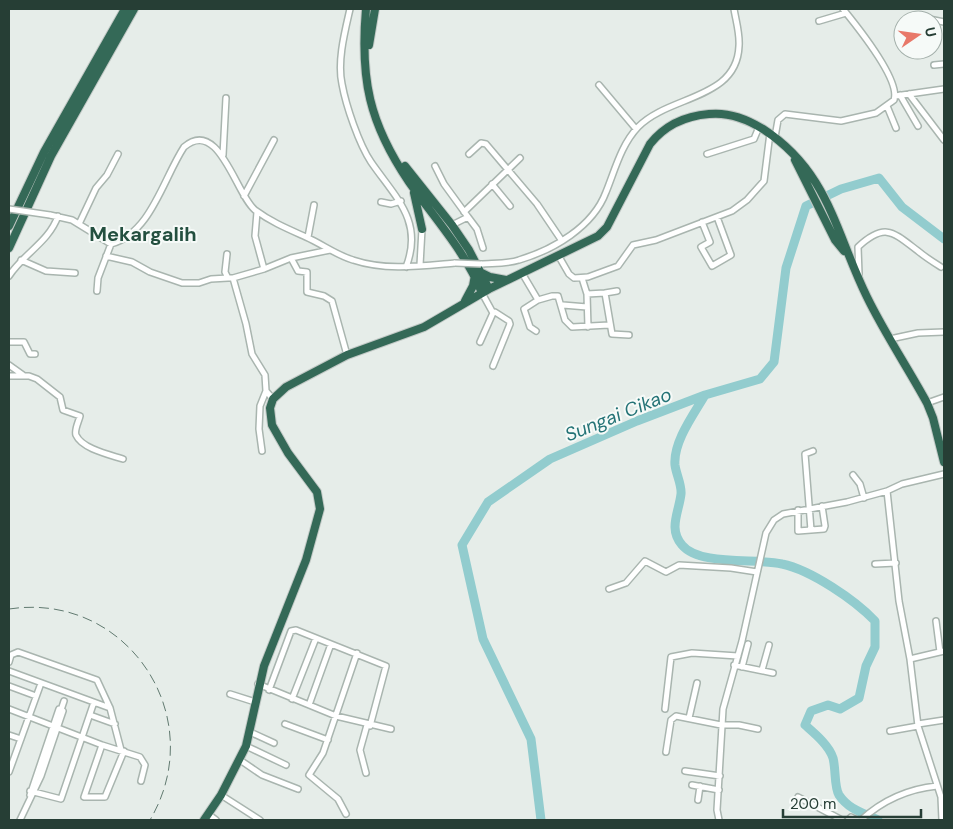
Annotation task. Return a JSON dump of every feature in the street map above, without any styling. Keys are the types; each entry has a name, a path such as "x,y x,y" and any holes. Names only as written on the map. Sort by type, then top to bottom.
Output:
{"highway":[{"path":"9,226 44,152 124,9"},
{"path":"9,248 51,156 134,9"},
{"path":"366,9 365,77 371,109 383,141 409,182 478,270 490,277 508,280"},
{"path":"375,9 368,60 374,108 398,156 413,178 452,224 478,270 486,291"},
{"path":"206,817 221,795 246,746 258,684 306,560 316,523 319,500 272,425 270,408 273,398 286,387 347,355 416,331 486,291 584,244 603,232 642,155 657,135 665,128 692,117 714,113 736,116 767,132 791,152 816,182 830,219 859,280 927,404 933,418 944,462"},
{"path":"791,152 830,219"},
{"path":"409,182 417,200 422,229"},
{"path":"422,229 427,222 432,220 444,227"},
{"path":"462,304 473,286 478,270"}],"street":[{"path":"350,9 343,47 342,84 368,156 401,200 412,238 410,257 406,268"},
{"path":"97,291 98,278 111,244 126,238 144,220 178,157 189,142 195,141 209,143 223,155 244,196 257,212 280,226 353,260 372,265 406,268 420,265 455,263 478,270 517,261 562,241 582,226 606,194 618,160 636,129 662,109 713,89 725,80 733,70 738,55 739,34 734,9"},
{"path":"819,21 845,11 866,39 890,78 898,96 918,126"},
{"path":"934,65 944,64"},
{"path":"599,85 636,129"},
{"path":"707,154 754,139 776,126 780,118 785,114 841,121 876,113 898,96 944,89"},
{"path":"910,94 944,140"},
{"path":"223,155 226,98"},
{"path":"887,106 896,128"},
{"path":"767,132 776,126"},
{"path":"558,255 569,274 582,278 614,268 633,245 656,240 717,217 743,204 761,185 766,171 767,132"},
{"path":"244,196 274,140"},
{"path":"469,154 481,143 484,143 538,204 562,241"},
{"path":"79,224 96,188 107,175 118,154"},
{"path":"452,224 466,215 492,184 520,158"},
{"path":"435,166 444,184 477,229 482,248"},
{"path":"492,184 510,206"},
{"path":"381,202 391,204 401,200"},
{"path":"308,238 314,205"},
{"path":"9,209 58,216 79,224 111,244"},
{"path":"257,212 255,236 264,269"},
{"path":"9,276 21,260 49,235 58,216"},
{"path":"702,222 710,242 701,247 712,266 731,255 717,217"},
{"path":"420,265 422,229"},
{"path":"859,280 858,247 871,236 884,231 899,235 920,253 941,267"},
{"path":"106,256 132,262 150,272 182,283 194,284 213,278 231,278 264,269 290,258 330,250"},
{"path":"227,254 225,272 231,278 246,324 252,354 265,375 266,391 260,406 259,429 262,451"},
{"path":"290,258 298,271 307,272 307,292 324,296 332,301 347,355"},
{"path":"21,260 46,272 75,273"},
{"path":"522,273 538,300"},
{"path":"582,278 587,294 588,327"},
{"path":"587,294 617,290"},
{"path":"480,342 493,313 486,291"},
{"path":"605,293 612,334 629,335"},
{"path":"536,331 530,327 524,309 538,300 556,295 562,305 565,320 569,325 576,328 610,325"},
{"path":"562,305 587,307"},
{"path":"493,313 496,312 509,321 510,324 493,366"},
{"path":"890,339 918,333 944,332"},
{"path":"9,342 24,342 30,354 35,354"},
{"path":"9,365 23,376"},
{"path":"9,376 37,379 58,395 64,410 79,414 80,418 75,432 76,436 96,451 123,459"},
{"path":"266,391 273,398"},
{"path":"927,404 944,397"},
{"path":"812,530 806,454 813,451"},
{"path":"853,474 860,484 864,498"},
{"path":"719,820 720,725 734,665 738,656 761,550 766,533 774,520 783,514 864,498 902,484 944,474"},
{"path":"887,491 899,601 910,659 918,725 942,797 942,820"},
{"path":"798,510 798,531 825,528 822,506"},
{"path":"609,588 626,583 645,561 666,572 679,565 757,570"},
{"path":"875,564 896,563"},
{"path":"910,659 942,652 936,621"},
{"path":"269,690 292,630 357,653 386,666 360,752 366,773"},
{"path":"292,699 316,638"},
{"path":"309,706 331,644"},
{"path":"742,667 748,644"},
{"path":"762,670 769,645"},
{"path":"9,662 11,655 18,652 97,680 110,708 122,750 105,797 84,798 102,745"},
{"path":"346,814 338,799 309,775 328,740 357,653"},
{"path":"665,709 671,656 692,654 738,656"},
{"path":"734,665 773,673"},
{"path":"9,671 110,708"},
{"path":"689,718 698,683"},
{"path":"258,684 336,716 391,729"},
{"path":"9,686 36,696"},
{"path":"9,772 11,759 21,739 40,686"},
{"path":"230,694 255,702"},
{"path":"20,820 32,792 64,701"},
{"path":"32,792 61,799 93,705"},
{"path":"9,709 102,745 140,757 143,761 144,770 140,782"},
{"path":"90,715 115,724"},
{"path":"666,752 671,720 676,716 720,725 738,725 758,729"},
{"path":"890,732 944,720"},
{"path":"285,724 328,740"},
{"path":"250,732 274,743"},
{"path":"9,735 21,739"},
{"path":"246,746 286,765"},
{"path":"240,760 262,775 298,790"},
{"path":"685,771 720,776"},
{"path":"692,785 719,790"},
{"path":"698,800 700,786"},
{"path":"862,819 893,796 908,790 937,786"},
{"path":"221,795 260,820"},
{"path":"798,797 842,820"},
{"path":"206,817 216,820"},
{"path":"848,820 851,818 857,820"}],"waterway":[{"name":"Sungai Cikao","path":"541,820 531,739 483,639 462,545 488,502 550,459 637,421 705,395 760,379 774,362 786,268 806,206 841,189 879,178 902,207 944,239"},
{"path":"705,395 685,428 675,456 675,465 681,491 675,527 678,539 690,552 701,556 714,559 771,562 794,567 832,587 856,604 875,621 875,647 866,666 859,698 840,709 828,705 811,711 805,725 821,740 831,753 839,795 852,808 878,820"}],"railway":[{"path":"9,609 51,609 89,620 122,641 147,669 163,703 170,741 166,781 150,820"}],"district":[{"name":"Mekargalih","path":"143,234"}]}
